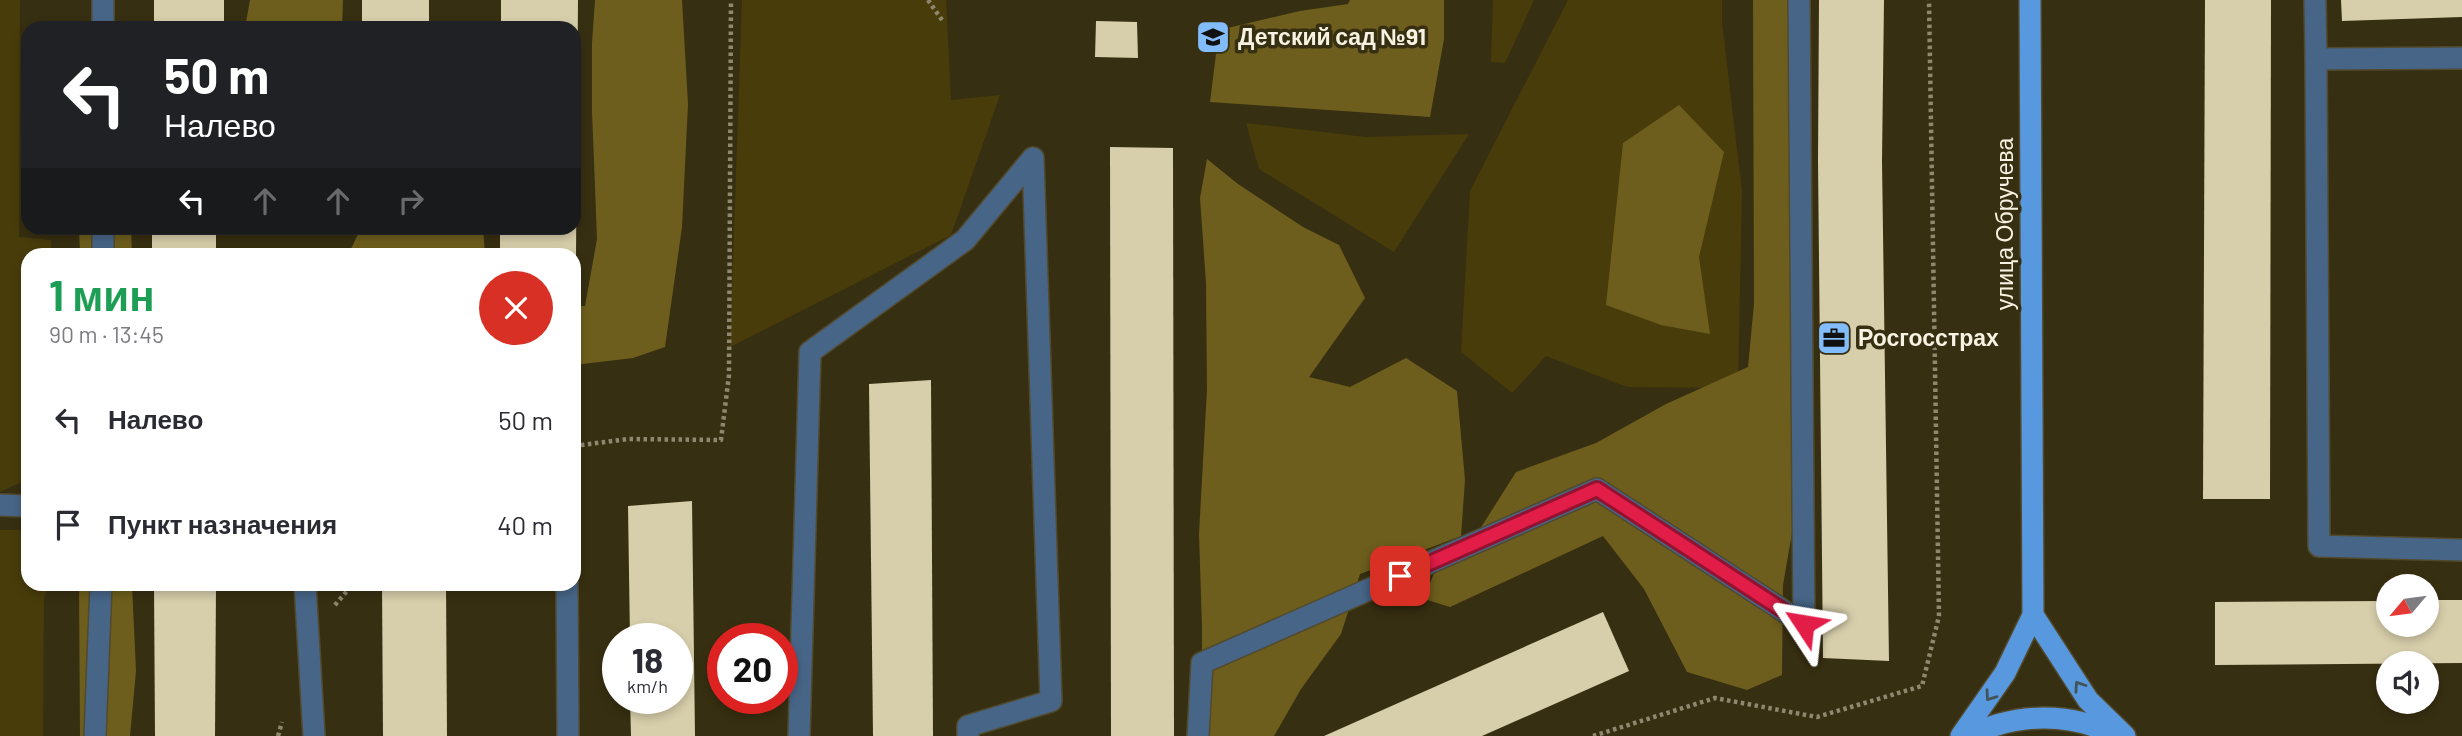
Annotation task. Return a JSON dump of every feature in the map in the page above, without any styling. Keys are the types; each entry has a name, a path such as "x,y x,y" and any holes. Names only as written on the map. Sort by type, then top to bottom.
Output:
{"main road":[{"name":"улица Обручева","path":"1961,736 2005,673 2033,615 2029,0"},
{"path":"2033,615 2088,700 2125,736"},
{"path":"1970,736 1983,729 2014,720 2047,718 2079,722 2115,736"}],"lane":[{"path":"103,0 103,21"},
{"path":"1198,736 1202,663 1597,489 1804,624 1799,0"},
{"path":"2315,0 2319,546 2462,550"},
{"path":"2316,59 2462,58"},
{"path":"799,736 810,352 965,240 1033,158 1051,701 968,726 968,736"},
{"path":"0,505 21,506"},
{"path":"95,736 100,591"},
{"path":"305,591 314,736"},
{"path":"568,591 568,736"}],"path":[{"path":"581,445 628,439 721,440 729,375 731,0"},
{"path":"928,0 942,20"},
{"path":"1593,736 1715,698 1817,717 1922,686 1939,616 1929,0"}],"shaded area":[{"path":"0,0 20,0 19,237 51,240 51,248 21,248 21,482 0,492"},
{"path":"250,0 343,0 342,21 246,21"},
{"path":"595,0 682,0 688,104 682,227 665,347 633,358 581,364 581,306 585,306 597,239 592,43"},
{"path":"742,0 946,0 951,100 1000,95 951,235 730,347"},
{"path":"1350,0 1444,0 1444,39 1430,117 1210,102 1219,30 1300,11 1348,4"},
{"path":"1493,0 1534,0 1505,63 1491,62"},
{"path":"1568,0 1722,0 1722,22 1742,191 1738,388 1627,387 1546,356 1512,393 1461,352 1470,191"},
{"path":"1753,0 1806,0 1790,376 1802,427 1797,504 1783,585 1782,675 1747,690 1687,672 1644,589 1603,536 1450,607 1424,599 1434,573 1473,540 1516,472 1596,443 1666,404 1748,367 1754,304"},
{"path":"1679,105 1724,152 1699,257 1710,334 1661,325 1606,305 1623,143"},
{"path":"1246,123 1365,137 1469,134 1394,252 1259,169"},
{"path":"1207,159 1238,184 1303,227 1339,245 1365,298 1309,377 1350,387 1406,358 1457,391 1465,480 1461,536 1360,574 1341,634 1301,689 1274,736 1207,736 1202,733 1199,534 1207,389 1206,283 1200,198"},
{"path":"79,235 131,235 132,248 80,248"},
{"path":"358,235 484,235 484,248 351,248"},
{"path":"0,530 21,530 21,591 47,591 44,599 43,736 0,736"},
{"path":"79,591 132,591 136,671 130,736 80,736"}],"building":[{"path":"154,0 224,0 224,21 154,21"},
{"path":"362,0 429,0 429,21 362,21"},
{"path":"501,0 578,0 578,21 501,21"},
{"path":"1819,0 1884,0 1882,161 1889,661 1823,658"},
{"path":"2205,0 2271,0 2270,499 2203,499"},
{"path":"2341,0 2462,0 2462,17 2342,21"},
{"path":"1096,21 1137,22 1138,58 1095,57"},
{"path":"1110,147 1173,148 1174,736 1111,736"},
{"path":"152,235 216,235 216,248 152,248"},
{"path":"500,235 576,235 576,248 500,248"},
{"path":"931,380 933,736 873,736 869,384"},
{"path":"692,501 695,736 631,736 630,714 693,714 693,623 630,623 628,506"},
{"path":"154,591 216,591 215,736 155,736"},
{"path":"382,591 446,591 447,736 383,736"},
{"path":"2440,600 2462,600 2462,663 2439,663 2439,651 2376,651 2376,664 2215,665 2215,602 2376,601 2376,637 2440,637"},
{"path":"1603,612 1629,671 1482,736 1324,736"}],"place":[{"name":"Детский сад №91","path":"1213,37"},
{"name":"Росгосстрах","path":"1834,338"}],"route":[{"path":"1400,576 1597,489 1804,624"}]}
